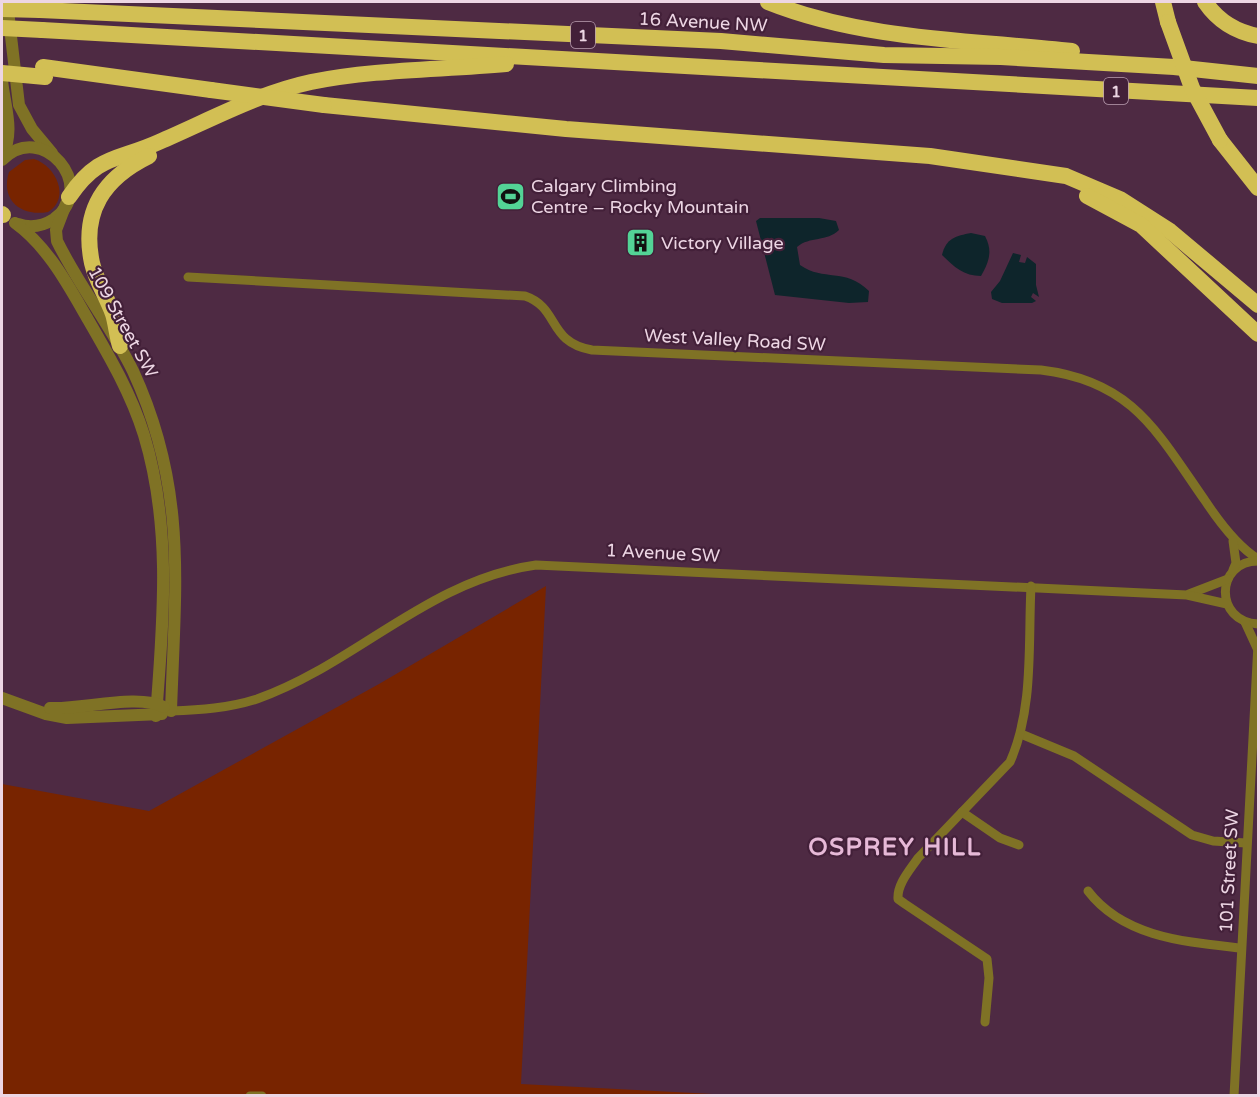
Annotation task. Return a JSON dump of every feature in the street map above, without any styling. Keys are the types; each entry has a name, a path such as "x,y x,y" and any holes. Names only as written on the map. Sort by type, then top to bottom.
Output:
{"highway":[{"path":"768,2 832,22 878,31 1093,53 1125,64"},
{"path":"1163,2 1192,88 1220,140 1258,188"},
{"path":"1205,2 1212,12 1232,28 1258,36"},
{"name":"16 Avenue NW","path":"2,9 709,40 884,55 1125,64 1258,76"},
{"name":"1","path":"2,28 1258,98"},
{"path":"68,200 79,182 102,162 142,150 238,108 310,82 379,72 563,59"},
{"path":"2,62 44,72"},
{"path":"2,73 44,72 131,80 324,105 566,129 930,156 1023,168 1066,176 1120,199 1170,231 1258,305"},
{"path":"120,346 113,315 92,264 89,240 93,214 106,186 115,177 191,129"},
{"path":"1023,168 1089,196 1141,225 1258,334"}],"street":[{"path":"5,216 30,226 45,224 57,216 68,200 70,183 66,170 32,129 19,105 8,2"},
{"path":"2,80 10,128 9,141 2,159"},
{"path":"2,159 24,148 39,148 52,154"},
{"name":"109 Street SW","path":"68,200 59,220 57,241 120,346 152,418 171,499 177,580 171,711"},
{"name":"109 Street SW","path":"5,216 29,233 68,284 113,362 144,436 158,499 164,547 157,710"},
{"name":"West Valley Road SW","path":"188,277 525,296 543,306 558,332 568,342 592,350 1041,370 1077,375 1106,387 1137,410 1232,535 1258,560"},
{"path":"1232,535 1236,563 1225,592 1227,604 1234,615 1245,622 1258,624"},
{"name":"1 Avenue SW","path":"1187,595 1229,577 1245,563 1258,560"},
{"name":"1 Avenue SW","path":"171,711 229,706 272,693 458,586 478,578 519,568 552,564 1187,595 1227,604"},
{"path":"985,1022 989,978 987,959 898,899 898,894 907,874 918,858 1010,762 1021,734 1025,710 1031,586"},
{"name":"101 Street SW","path":"1234,1095 1258,646 1245,622"},
{"path":"2,698 22,704 64,709 137,703 157,710 171,711"},
{"path":"1021,734 1074,756 1192,835 1213,841 1246,843"},
{"path":"962,812 1000,838 1019,844"},
{"path":"1088,891 1106,911 1139,929 1172,939 1241,948"},
{"path":"250,1095 262,1095"}],"shaded area":[{"path":"34,159 49,168 58,183 59,199 48,212 29,212 21,209 10,198 8,191 9,172 25,160"},
{"path":"760,218 819,218 836,221 839,230 834,234 807,241 797,247 800,265 818,273 851,279 869,291 868,302 849,303 775,295 756,221"},
{"path":"971,233 985,236 989,247 988,261 981,276 960,270 942,255 949,241"},
{"path":"1013,253 1021,255 1019,262 1025,263 1027,257 1036,264 1036,285 1039,297 1033,293 1031,297 1036,301 1032,303 1002,303 992,299 991,292 1000,281"},
{"path":"546,586 521,1084 732,1095 2,1095 2,784 149,811 379,684"}],"place":[{"name":"Calgary Climbing Centre – Rocky Mountain","path":"510,196"},
{"name":"Victory Village","path":"640,243"}],"district":[{"name":"OSPREY HILL","path":"895,847"}]}
